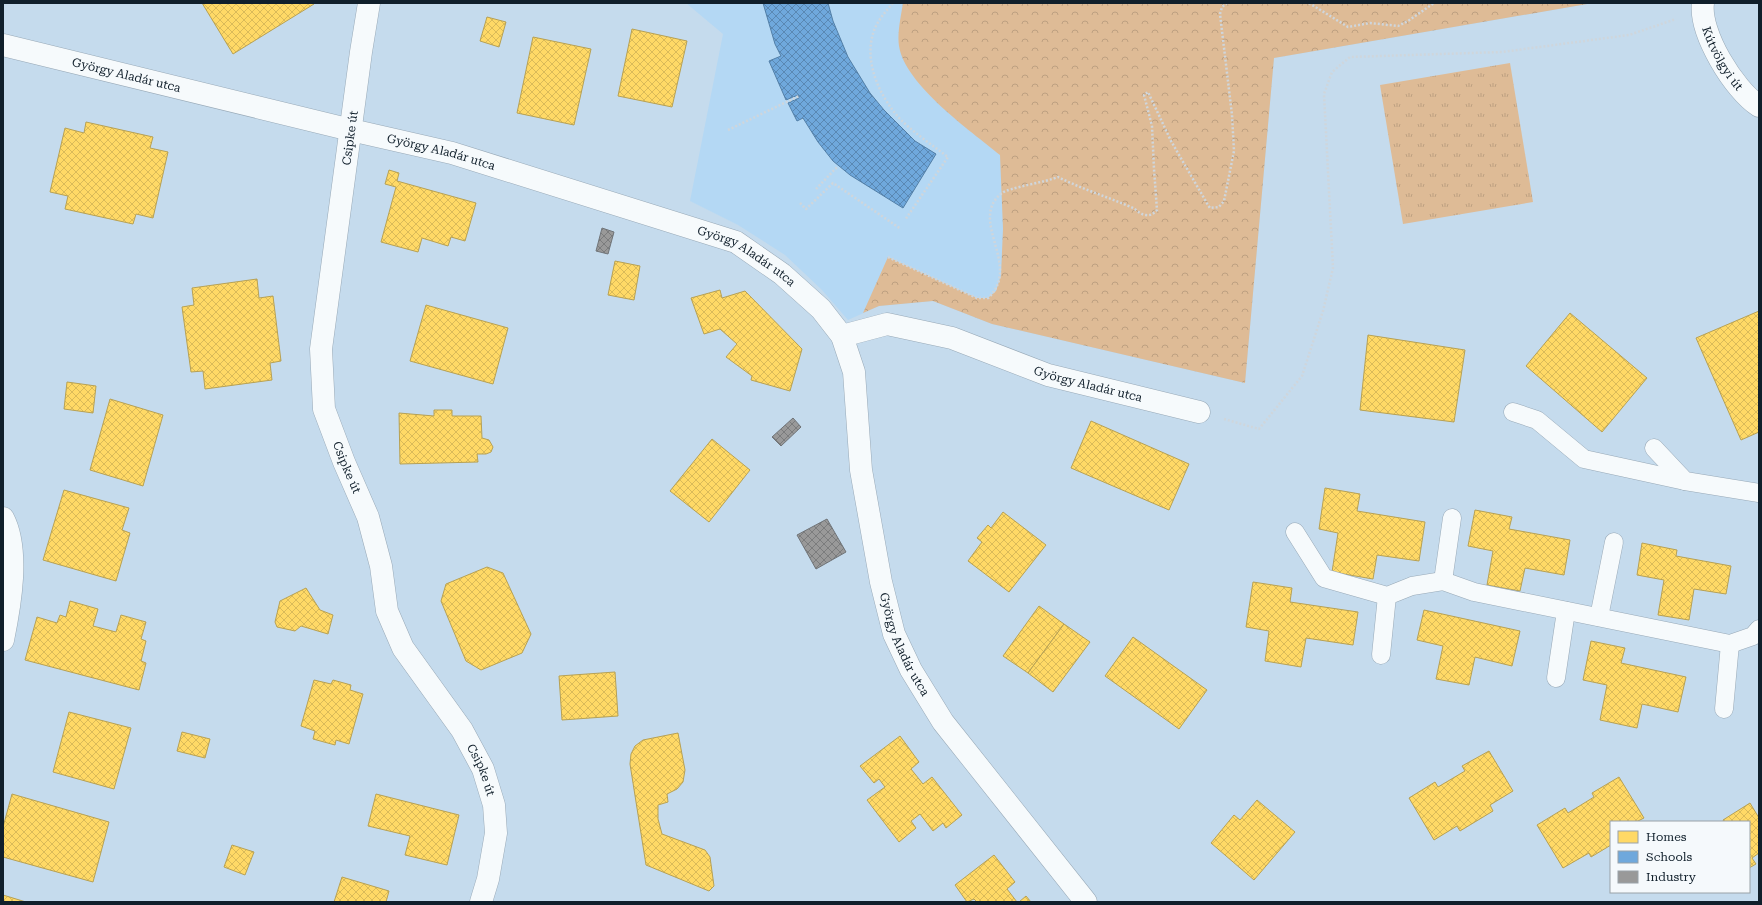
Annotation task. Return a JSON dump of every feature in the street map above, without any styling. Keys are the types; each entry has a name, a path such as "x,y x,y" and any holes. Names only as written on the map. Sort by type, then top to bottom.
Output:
{"street":[{"name":"Csipke út","path":"370,3 361,52 322,349 324,409 344,462 368,517 381,566 387,611 403,648 462,730 483,769 494,805 496,834 488,879 481,902"},
{"name":"Kútvölgyi út","path":"1702,7 1710,42 1726,71 1735,83 1759,106"},
{"name":"György Aladár utca","path":"3,45 351,130 452,153 736,242 782,274 821,309 842,336 854,372 861,470 881,582 894,634 911,670 943,722 1086,902"},
{"name":"György Aladár utca","path":"842,336 887,324 894,325 952,338 1048,376 1199,412"},
{"path":"3,518 12,549 12,582 3,640"}],"lane":[{"path":"1513,412 1537,420 1584,459 1685,481 1759,493"},
{"path":"1654,448 1685,481"},
{"path":"1443,581 1452,518"},
{"path":"1295,532 1324,578 1387,596 1412,586 1443,581 1474,592 1730,644 1753,636 1759,629"},
{"path":"1599,618 1614,542"},
{"path":"1381,655 1387,596"},
{"path":"1556,678 1566,611"},
{"path":"1724,709 1730,644"}],"path":[{"path":"893,3 875,29 871,43 872,66 876,80 890,107 902,120 948,157 905,220"},
{"path":"888,257 977,298 988,298 996,291 1001,275 998,254 991,231 990,211 994,201 1002,192 1058,177 1086,190 1134,208 1144,215 1148,216 1154,214 1157,210 1155,201 1152,126 1144,95 1148,92 1171,141 1208,205 1210,208 1219,207 1224,201 1234,152 1232,115 1220,14 1222,7 1227,3"},
{"path":"1309,3 1348,28 1370,23 1398,26 1434,3"},
{"path":"1199,412 1259,429 1302,376 1323,311 1334,268 1324,94 1332,72 1350,57 1502,52 1629,35 1702,7"},
{"path":"728,130 799,96"},
{"path":"816,189 838,166"},
{"path":"800,203 806,209 832,183 901,229"}],"shaded area":[{"path":"686,3 1593,3 1274,58 1245,383 992,324 933,301 879,306 848,320 822,290 785,255 738,225 690,201 723,34"}],"green space":[{"path":"903,3 1593,3 1274,58 1245,383 992,324 933,301 879,306 863,313 888,257 977,298 988,298 996,291 1001,275 1003,229 1000,155 941,106 913,76 904,61 899,46 899,30"},
{"path":"1510,63 1533,202 1403,224 1380,85"}],"building: Homes":[{"path":"202,3 314,3 314,4 233,54"},
{"path":"487,17 506,22 499,47 480,41"},
{"path":"632,29 687,41 672,107 618,96"},
{"path":"533,37 591,49 574,125 517,113"},
{"path":"86,122 153,137 150,148 168,152 153,218 136,214 133,224 65,209 68,196 50,192 65,128 84,133"},
{"path":"389,170 399,173 397,181 476,203 465,241 451,237 448,246 422,238 418,252 381,242 396,187 385,184"},
{"path":"615,261 640,266 634,300 608,295"},
{"path":"257,279 259,298 273,296 281,361 270,363 272,380 205,389 203,371 191,372 182,307 194,305 192,288"},
{"path":"720,290 722,298 745,291 802,349 790,391 751,380 752,376 726,357 737,344 720,329 704,334 691,298"},
{"path":"426,305 508,328 493,384 410,361"},
{"path":"1759,311 1759,432 1741,440 1696,338"},
{"path":"1570,313 1647,378 1602,432 1526,366"},
{"path":"1368,335 1465,350 1454,422 1360,410"},
{"path":"67,382 96,386 93,413 64,409"},
{"path":"110,399 163,415 143,486 90,470"},
{"path":"434,410 452,410 452,416 481,416 482,438 489,440 493,447 491,452 486,454 477,454 478,462 400,464 399,413 434,416"},
{"path":"1091,421 1189,464 1169,510 1071,468"},
{"path":"712,439 750,470 709,522 670,491"},
{"path":"1325,488 1360,494 1357,511 1425,522 1419,561 1377,555 1373,579 1332,572 1338,533 1319,529"},
{"path":"64,490 129,508 122,530 130,533 116,581 43,560"},
{"path":"1475,510 1512,517 1509,529 1570,540 1564,575 1525,568 1520,591 1487,585 1493,551 1468,546"},
{"path":"1003,512 1046,545 1009,592 968,561 982,542 977,538 988,525 991,528"},
{"path":"1642,543 1677,550 1676,556 1731,566 1726,594 1694,589 1689,620 1658,615 1664,580 1637,575"},
{"path":"487,567 503,573 531,634 522,653 481,670 466,661 441,601 446,584"},
{"path":"1253,582 1292,588 1290,602 1358,612 1353,645 1306,638 1301,667 1265,661 1269,631 1246,627"},
{"path":"306,588 320,610 333,615 328,634 301,626 295,631 277,627 275,622 280,601"},
{"path":"70,601 98,609 93,626 116,632 121,615 146,622 141,639 146,641 141,661 146,663 139,690 25,660 37,617 57,623 60,615 66,617"},
{"path":"1039,606 1064,624 1028,673 1003,656"},
{"path":"1424,610 1520,631 1512,666 1475,657 1469,685 1436,679 1443,646 1417,640"},
{"path":"1064,624 1090,642 1053,692 1028,673"},
{"path":"1133,637 1207,690 1179,729 1105,676"},
{"path":"1591,641 1625,648 1621,663 1686,677 1678,712 1642,704 1637,728 1600,720 1607,685 1583,680"},
{"path":"615,672 618,716 562,720 559,676"},
{"path":"314,680 331,684 333,680 351,685 350,690 363,694 349,744 336,740 335,745 313,739 315,731 301,726"},
{"path":"69,712 131,728 114,789 53,772"},
{"path":"182,732 210,739 205,758 177,751"},
{"path":"678,733 685,770 683,782 677,789 667,794 668,802 658,805 658,819 662,834 705,850 710,857 714,886 709,891 646,865 630,764 631,754 635,746 643,740"},
{"path":"900,736 919,762 911,769 923,784 932,777 962,815 946,828 943,823 933,831 920,814 911,821 916,828 899,842 867,800 885,787 879,779 874,783 860,766"},
{"path":"1489,751 1513,791 1490,805 1493,811 1460,831 1457,826 1434,840 1409,798 1435,782 1438,787 1465,771 1462,766"},
{"path":"1619,777 1644,818 1638,821 1610,821 1610,846 1591,857 1589,853 1563,868 1537,825 1565,808 1568,813 1594,797 1592,793"},
{"path":"12,794 109,822 93,882 3,857 3,827"},
{"path":"376,794 459,815 447,865 405,855 410,836 368,826"},
{"path":"1257,800 1295,832 1254,880 1211,843 1234,815 1240,820"},
{"path":"1750,803 1759,818 1759,853 1752,858 1756,864 1750,867 1750,821 1723,820"},
{"path":"232,845 254,852 245,875 224,867"},
{"path":"994,855 1015,882 1007,889 1017,902 977,902 974,899 967,902 955,885"},
{"path":"342,877 389,891 386,902 334,902"},
{"path":"3,895 26,902 3,902"},
{"path":"1026,896 1031,902 1019,902"}],"building: Schools":[{"path":"763,3 828,3 833,21 848,57 870,93 884,110 915,141 936,154 903,208 850,175 833,161 818,142 803,118 797,121 788,103 799,98 798,95 786,100 769,61 781,56 775,44"}],"building: Industry":[{"path":"602,228 614,232 608,254 596,251"},
{"path":"793,418 801,427 781,446 772,437"},
{"path":"827,519 846,552 816,569 797,535"}]}
